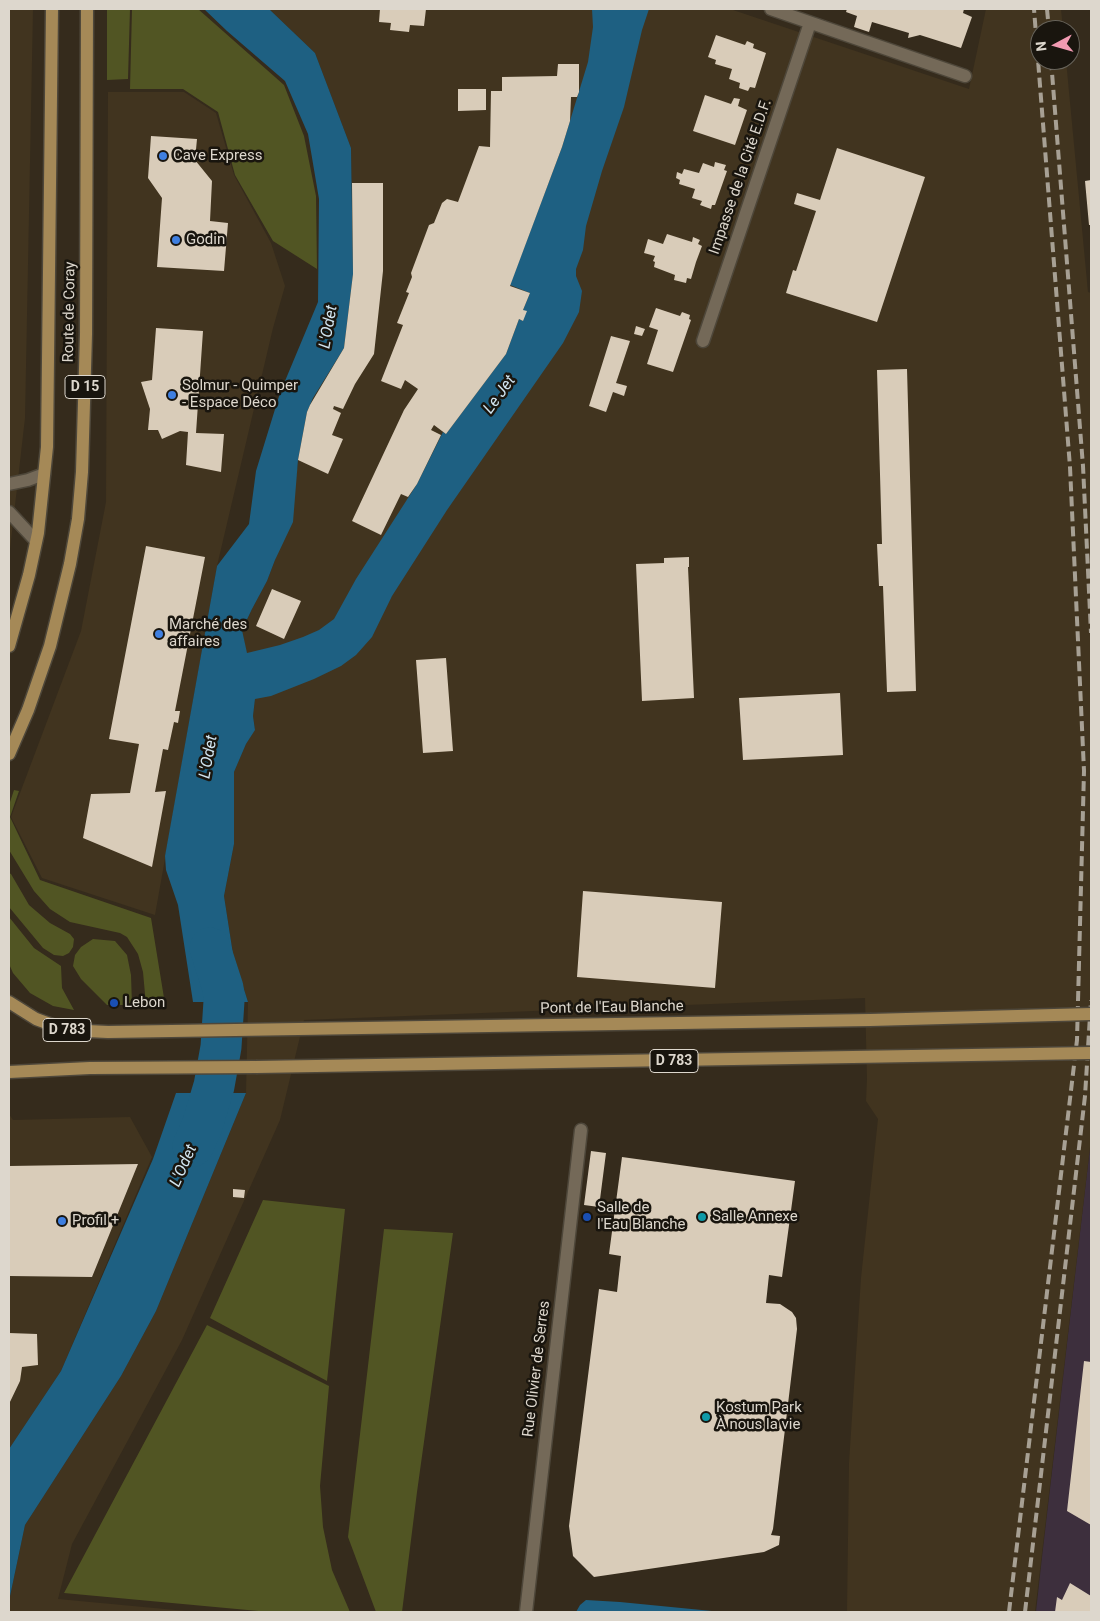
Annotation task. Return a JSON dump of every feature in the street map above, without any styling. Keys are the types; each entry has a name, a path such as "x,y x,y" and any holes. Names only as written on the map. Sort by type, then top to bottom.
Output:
{"main road":[{"name":"Route de Coray","path":"9,646 29,575 38,533 44,474 48,409 52,9"},
{"name":"Route de Coray","path":"9,754 28,710 50,646 70,564 78,519 82,472 86,334 87,9"},
{"name":"Pont de l'Eau Blanche","path":"9,1002 36,1019 66,1030 108,1032 870,1020 1091,1014"},
{"name":"D 783","path":"9,1072 1091,1053"}],"street":[{"path":"771,9 965,76"},
{"name":"Impasse de la Cité E.D.F.","path":"703,341 810,23"},
{"path":"9,484 44,474"},
{"path":"9,512 36,541"},
{"name":"Rue Olivier de Serres","path":"526,1612 581,1130"}],"shaded area":[{"path":"9,9 33,9 25,418 9,558"},
{"path":"269,9 730,9 969,89 986,9 1061,9 1062,20 1030,20 1030,70 1067,70 1088,292 1091,293 1091,1139 1035,1612 847,1612 849,1463 861,1278 878,1119 866,1101 865,998 304,1020 280,1120 182,1340 72,1544 58,1599 197,1612 9,1612 9,1601 25,1525 121,1376 156,1311 246,1093 248,1002 233,954 224,896 234,844 234,772 246,744 255,729 253,716 255,699 242,630 267,581 275,560 296,475 307,412 353,274 351,148 315,53"},
{"path":"108,92 184,92 216,113 234,175 271,243 285,286 273,328 217,566 155,915 42,878 11,817 81,631 106,502"},
{"path":"9,1114 13,1120 130,1117 152,1157 61,1371 9,1449"},
{"path":"1091,1139 1091,1612 1036,1612 1042,1557"}],"green space":[{"path":"107,9 130,9 128,79 107,80"},
{"path":"132,9 198,9 284,85 304,136 316,196 317,269 273,241 235,175 218,112 183,89 130,89"},
{"path":"14,790 19,791 10,817 40,880 151,918 165,1004 146,1005 143,972 138,954 127,937 120,933 70,922 50,909 34,891 9,850 9,805"},
{"path":"9,873 29,905 50,923 70,934 74,939 73,947 69,953 63,956 54,955 43,948 9,907"},
{"path":"9,917 34,948 61,966 62,988 74,1010 53,1006 30,993 13,973 9,964"},
{"path":"93,939 115,941 127,955 131,975 132,1005 107,1005 81,979 73,966 75,955 81,947"},
{"path":"263,1200 345,1209 327,1381 210,1318"},
{"path":"384,1229 453,1233 402,1612 376,1612 348,1537"},
{"path":"207,1325 329,1386 320,1486 323,1527 332,1570 350,1612 269,1612 64,1593"}],"water":[{"name":"Le Jet","path":"204,9 269,9 315,53 351,148 353,274 344,348 313,398 307,412 298,460 293,522 267,581 242,630 247,653 303,637 319,630 334,619 356,579 417,484 443,432 446,434 506,354 519,319 523,321 523,310 530,293 510,285 562,147 588,62 593,27 592,9 649,9 642,30 624,107 602,171 586,226 583,250 576,269 576,276 582,291 579,312 563,343 447,510 392,596 372,637 356,655 341,666 271,696 255,699 253,716 255,730 246,744 234,772 234,844 224,896 233,954 248,1002 193,1002 178,905 166,870 165,856 217,566 249,524 256,471 280,393 318,302 319,199 308,134 285,81"},
{"path":"176,1093 246,1093 156,1311 121,1376 25,1525 9,1601 9,1449 61,1371 153,1159"},
{"path":"586,1600 620,1602 722,1612 576,1612"}],"building":[{"path":"380,9 426,9 424,26 410,25 409,32 390,30 391,23 379,22"},
{"path":"847,9 964,9 963,13 972,17 961,48 920,35 908,38 909,33 872,22 869,32 854,27 857,16 846,12"},
{"path":"716,35 745,45 747,41 754,44 753,48 766,53 755,88 750,87 748,91 739,88 740,83 729,79 732,69 715,64 716,60 708,57"},
{"path":"558,64 579,64 579,92 577,97 571,97 570,121 562,147 510,286 530,293 523,310 527,311 523,321 519,319 506,354 446,434 434,425 431,430 441,435 417,484 408,497 401,494 381,535 352,521 404,410 418,389 405,380 401,389 381,381 403,325 397,323 409,293 406,292 412,277 411,273 429,225 434,223 442,203 447,199 458,202 479,146 490,147 491,91 502,91 502,77 557,76"},
{"path":"458,89 486,89 486,110 458,111"},
{"path":"705,95 731,104 734,98 740,99 738,106 747,110 735,145 693,131"},
{"path":"151,136 197,139 195,160 212,181 210,221 228,223 224,271 157,267 162,198 148,178"},
{"path":"837,148 925,177 877,322 786,293 793,270 796,271 816,211 794,204 797,193 820,200"},
{"path":"715,162 726,165 724,170 727,171 715,205 712,205 711,209 700,205 702,201 692,198 695,189 679,184 680,180 676,178 677,172 682,174 684,169 699,173 703,163 714,167"},
{"path":"1091,180 1091,225 1089,225 1085,181"},
{"path":"352,183 383,183 383,271 374,354 355,384 343,409 334,406 333,409 341,413 332,435 343,439 328,474 298,460 307,412 344,348 353,274"},
{"path":"667,234 692,242 693,237 700,240 698,244 702,246 691,279 687,278 686,283 674,280 675,275 654,267 655,262 653,261 655,256 644,253 648,239 663,244"},
{"path":"656,308 680,316 682,312 690,315 689,319 691,320 673,372 647,364 658,330 649,327"},
{"path":"636,326 645,329 642,336 634,334"},
{"name":"Solmur - Quimper - Espace Déco","path":"156,328 203,331 196,433 224,434 221,472 186,465 188,432 180,431 162,439 158,430 148,430 150,409 141,382 152,380"},
{"path":"611,336 630,341 616,383 627,386 624,396 613,392 606,412 589,406"},
{"path":"907,369 916,691 887,692 883,586 879,586 877,544 882,544 877,370"},
{"name":"Marché des affaires","path":"146,546 205,557 175,711 180,711 178,723 174,722 168,750 163,749 155,792 166,791 152,867 83,838 91,794 130,793 139,744 109,739"},
{"path":"689,557 694,698 642,701 636,564 664,563 664,558"},
{"path":"272,589 301,601 284,639 256,626"},
{"path":"446,658 453,751 423,753 416,660"},
{"path":"840,693 843,755 743,760 739,698"},
{"path":"583,891 722,902 715,988 577,977"},
{"path":"591,1151 606,1153 599,1207 584,1205"},
{"path":"622,1157 795,1181 782,1277 769,1275 766,1303 780,1304 792,1312 796,1318 797,1329 771,1535 780,1536 779,1545 764,1552 594,1577 573,1556 569,1526 599,1289 617,1292 621,1256 609,1254"},
{"name":"Profil +","path":"138,1164 92,1277 9,1276 9,1166"},
{"path":"233,1189 245,1190 244,1198 233,1197"},
{"path":"9,1333 37,1334 38,1365 22,1367 20,1381 9,1404"},
{"path":"1084,1361 1091,1362 1091,1525 1067,1511"},
{"path":"1070,1583 1091,1596 1091,1612 1055,1612 1057,1597 1062,1600"}],"waterway":[{"name":"L'Odet","path":"193,1146 202,1126 214,1086 221,1047 223,988 210,948"}],"railway":[{"path":"1009,1612 1077,1040 1084,771 1070,467 1034,9"},
{"path":"1047,9 1048,20"},
{"path":"1052,70 1083,466 1091,633"},
{"path":"1025,1612 1085,1096 1091,1000"}],"place":[{"name":"Cave Express","path":"163,156"},
{"name":"Godin","path":"176,240"},
{"name":"Solmur - Quimper - Espace Déco","path":"172,395"},
{"name":"Marché des affaires","path":"159,634"},
{"name":"Lebon","path":"114,1003"},
{"name":"Salle de l'Eau Blanche","path":"587,1217"},
{"name":"Salle Annexe","path":"702,1217"},
{"name":"Profil +","path":"62,1221"},
{"name":"Kostum Park À nous la vie","path":"706,1417"}]}
